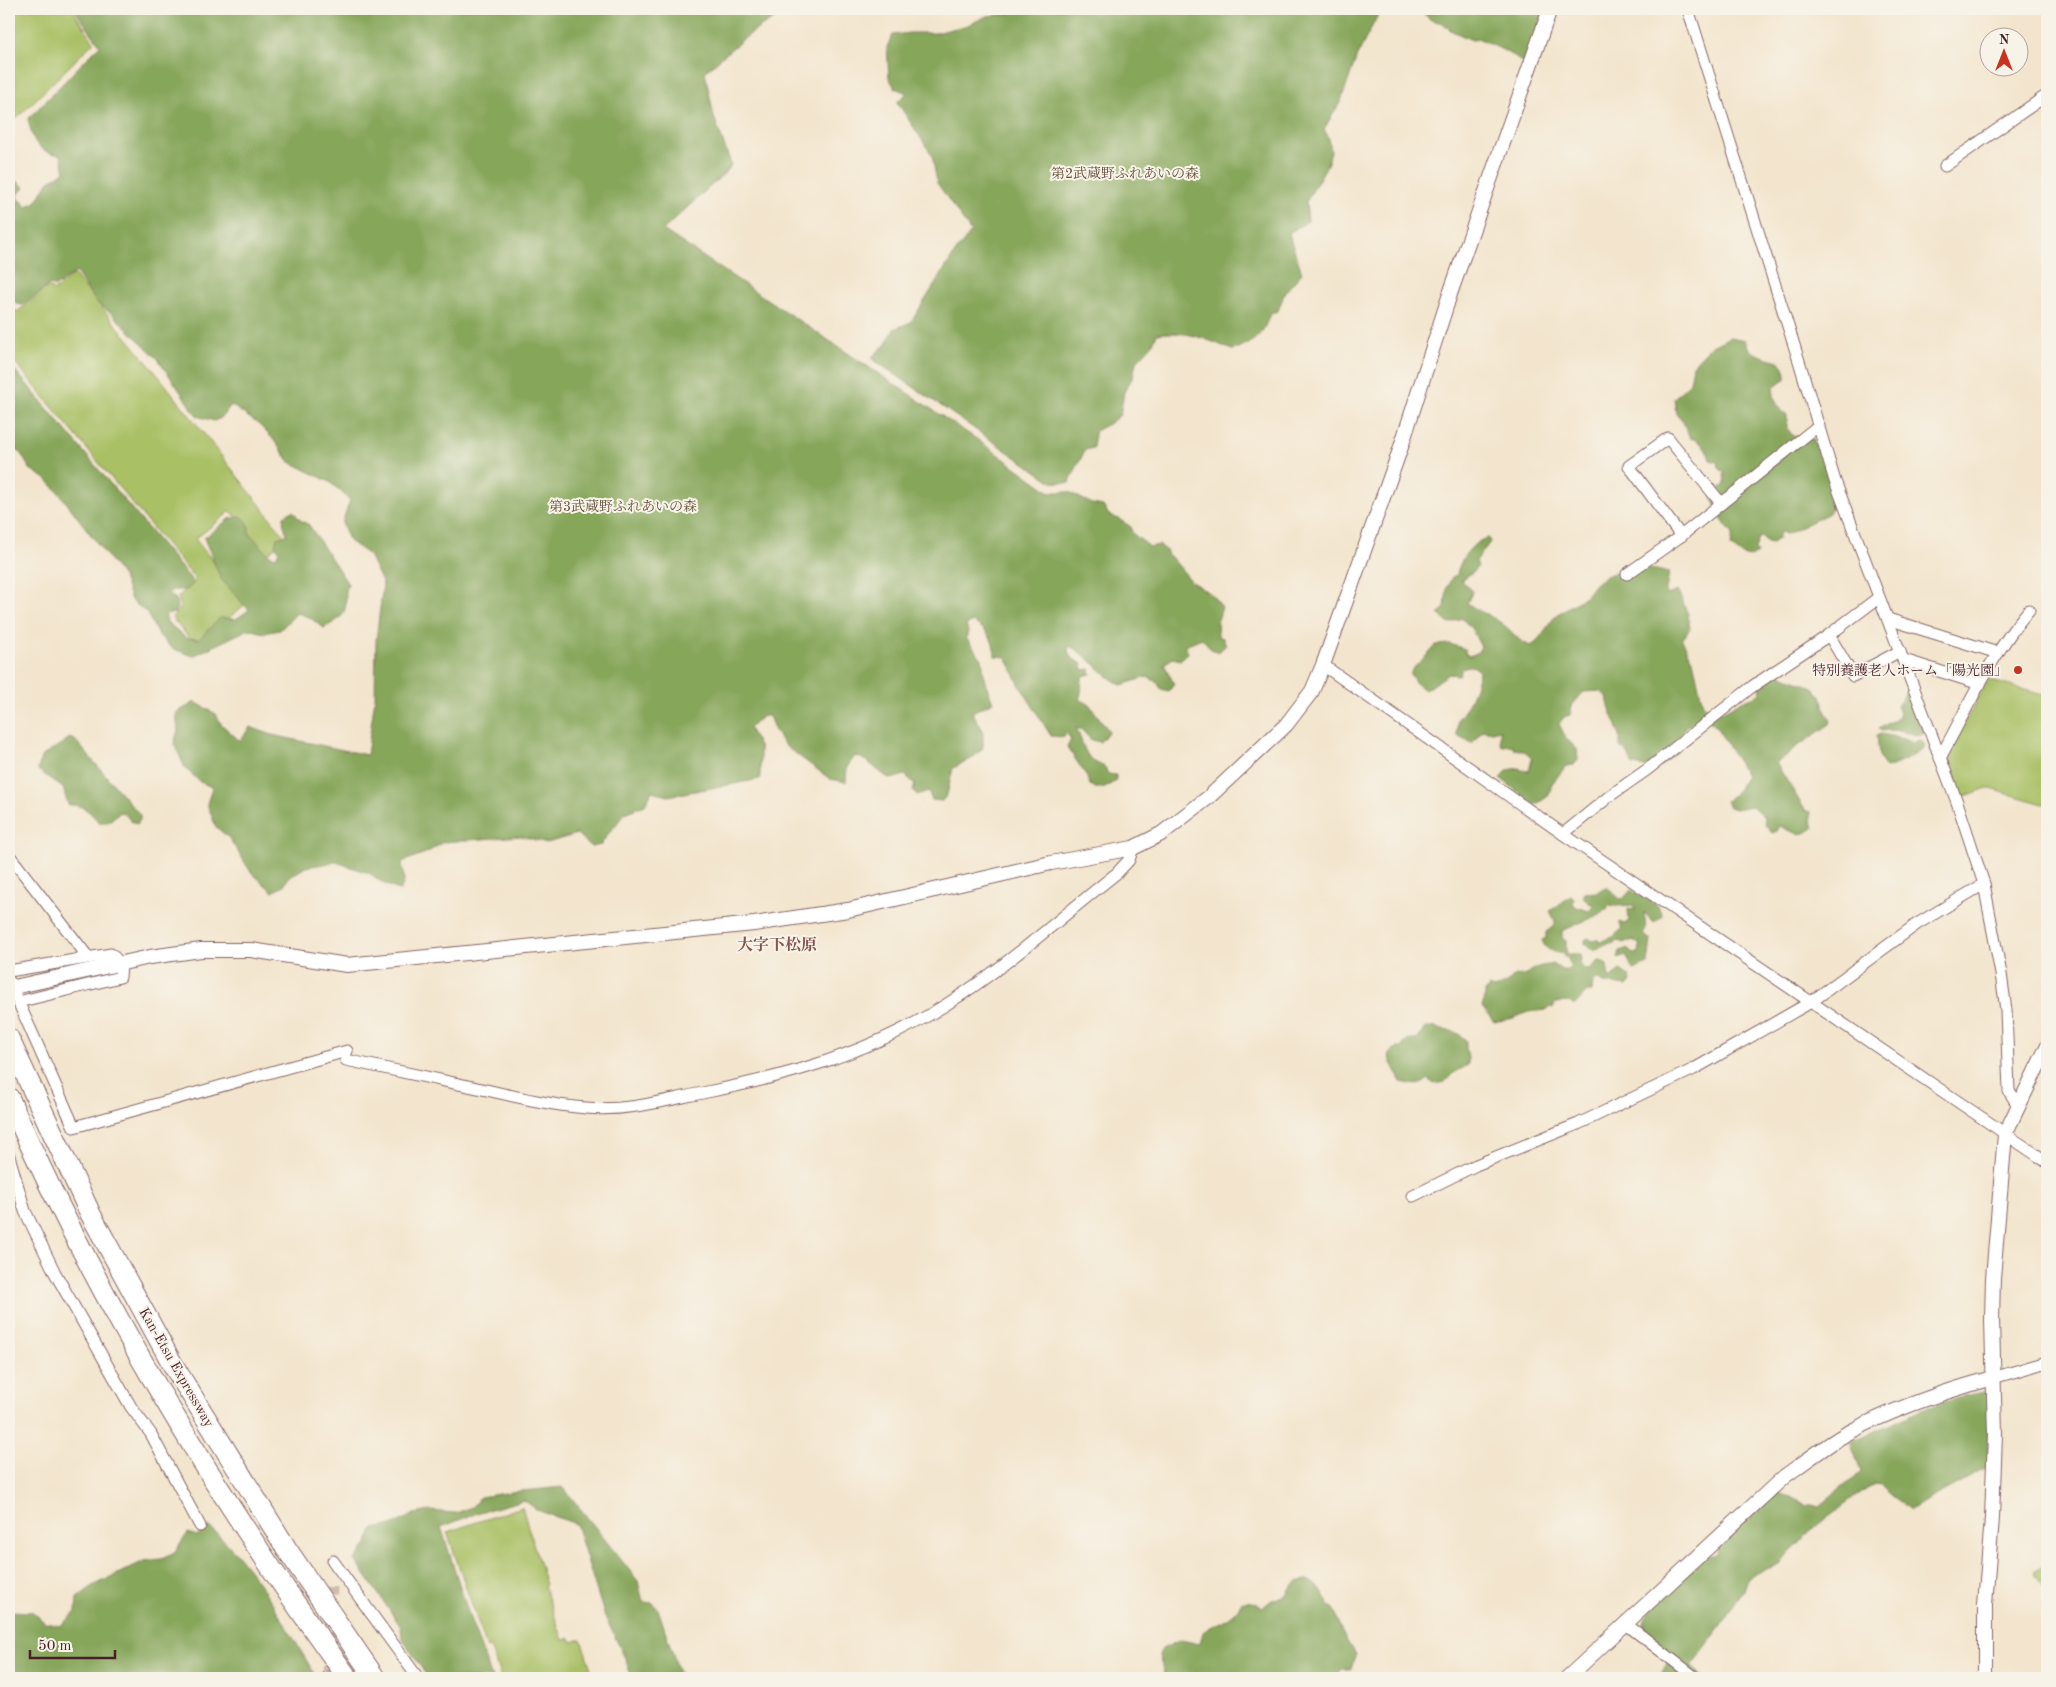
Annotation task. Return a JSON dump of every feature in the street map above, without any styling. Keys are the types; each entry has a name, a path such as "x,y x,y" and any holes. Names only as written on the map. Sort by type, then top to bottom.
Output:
{"highway":[{"name":"Kan-Etsu Expressway","path":"9,1039 91,1215 173,1365 288,1551 375,1678"},
{"name":"Kan-Etsu Expressway","path":"9,1098 26,1138 96,1278 138,1354 240,1523 296,1606 348,1678"}],"street":[{"path":"1133,848 1129,860 1117,873 1001,965 930,1015 894,1034 793,1072 720,1090 650,1104 588,1108 548,1104 346,1055 74,1127 11,984 185,952 235,949 278,953 338,964 368,964 754,924 848,910 1051,863 1133,848 1161,834 1209,797 1286,725 1312,691 1400,450 1453,286 1550,9"},
{"path":"1688,9 1819,425 1834,481 1878,598 1902,655 1984,884 2006,1010 2009,1091 2019,1107"},
{"path":"1945,166 2047,95"},
{"path":"1626,574 1681,536 1819,425"},
{"path":"1681,536 1629,466 1668,438 1721,503"},
{"path":"1563,834 1753,686 1829,635 1878,598"},
{"path":"1940,758 2013,628 2029,610"},
{"path":"1888,619 1998,653"},
{"path":"1829,635 1853,676 1902,655 1980,684"},
{"path":"1323,665 1563,834 2047,1162"},
{"path":"9,855 88,957"},
{"path":"1412,1196 1476,1165 1578,1124 1694,1069 1811,1002 1918,924 1984,884"},
{"path":"9,971 111,954 121,964 120,978 18,1002"},
{"path":"1985,1678 1984,1605 1992,1518 1995,1434 1993,1278 2005,1134 2047,1047"},
{"path":"9,1156 25,1211 55,1273 131,1406 151,1434 200,1526"},
{"path":"1567,1678 1785,1476 1821,1450 1845,1435 1892,1412 1942,1393 2047,1362"},
{"path":"333,1561 418,1678"},
{"path":"1626,1624 1696,1678"}],"green space":[{"path":"9,9 72,9 94,42 15,120 9,97"},
{"name":"第3武蔵野ふれあいの森","path":"74,9 797,9 771,20 759,28 705,72 714,117 731,164 729,169 663,230 978,440 1050,492 1069,492 1092,504 1103,506 1109,515 1131,527 1132,533 1150,547 1159,545 1166,550 1168,556 1172,558 1192,582 1211,594 1222,607 1217,623 1218,636 1223,638 1226,645 1219,652 1211,649 1202,638 1185,645 1188,653 1180,660 1173,658 1164,664 1174,684 1169,691 1161,689 1157,682 1147,677 1121,685 1107,676 1083,654 1069,646 1068,651 1071,658 1081,663 1083,670 1090,669 1091,674 1083,676 1079,699 1089,704 1109,731 1100,742 1091,740 1081,729 1076,729 1086,752 1092,760 1105,767 1108,774 1116,775 1116,781 1104,788 1095,788 1090,785 1086,775 1067,747 1071,740 1067,733 1063,737 1051,736 1019,684 1006,657 995,656 989,636 973,622 966,625 968,632 966,638 982,659 985,682 993,702 972,712 983,730 983,748 971,759 953,768 947,795 942,801 932,800 928,791 917,795 913,791 915,784 905,775 891,779 865,760 855,756 847,767 846,782 830,779 784,745 775,731 769,716 763,716 749,728 760,748 760,779 668,796 652,791 645,805 624,813 601,845 591,847 577,834 547,843 521,836 443,842 428,852 402,862 404,882 400,891 383,883 369,873 336,862 306,867 290,876 283,886 273,892 251,872 229,838 216,827 207,804 212,787 200,782 185,768 174,743 178,730 176,713 195,702 216,714 221,724 240,741 250,727 272,735 367,755 375,698 376,640 383,584 369,555 349,541 342,523 350,500 330,482 290,462 272,438 257,423 231,405 221,418 214,421 197,416 158,359 112,314 97,303 76,272 54,287 50,284 23,305 17,304 9,297 9,263 14,256 10,247 15,235 9,228 9,181 17,181 24,187 17,197 27,206 36,202 49,181 65,172 61,155 46,151 34,140 28,119 100,45"},
{"name":"第2武蔵野ふれあいの森","path":"1016,9 1381,9 1357,56 1341,101 1324,129 1329,139 1331,152 1327,165 1306,202 1308,221 1289,233 1302,273 1285,292 1278,311 1270,313 1261,333 1257,337 1247,344 1232,350 1187,334 1157,334 1152,345 1136,362 1133,377 1124,392 1120,415 1095,431 1093,448 1085,450 1069,483 1052,482 871,358 886,344 894,329 911,322 956,251 971,232 937,183 932,155 897,102 907,93 895,88 889,78 887,47 893,35 936,33 968,25 987,16 1008,14"},
{"path":"1418,9 1545,9 1534,40 1522,62 1480,39 1472,40 1450,30 1443,23 1431,20"},
{"path":"74,274 161,379 286,538 267,554 231,511 195,539 247,603 195,645 172,618 181,607 178,597 196,580 9,355 9,302 17,312 49,286 53,291"},
{"path":"1730,337 1745,340 1749,348 1756,354 1783,365 1786,378 1773,387 1776,402 1787,415 1787,428 1793,436 1812,439 1823,459 1835,500 1829,513 1786,534 1781,532 1779,538 1772,543 1767,542 1762,537 1759,538 1755,549 1757,554 1750,557 1743,555 1731,546 1733,534 1723,521 1712,496 1716,490 1725,485 1724,473 1719,468 1718,462 1710,460 1703,446 1698,441 1690,438 1683,422 1676,414 1674,398 1690,383 1693,365 1710,347"},
{"path":"9,363 194,583 187,590 172,590 168,594 176,599 177,607 175,613 165,614 167,622 186,638 199,639 220,618 236,619 249,610 221,579 204,538 229,519 242,517 248,524 249,533 269,555 276,557 279,551 275,545 277,538 287,535 283,522 284,516 293,511 300,520 309,525 348,584 345,609 342,615 324,628 309,617 297,613 280,630 264,633 249,629 193,656 171,648 157,633 147,613 131,600 123,577 59,493 46,479 30,469 21,454 9,442"},
{"path":"1489,538 1490,542 1476,561 1478,566 1461,581 1473,591 1467,603 1501,623 1526,644 1531,646 1535,643 1556,616 1581,599 1603,578 1630,569 1650,569 1669,573 1667,595 1678,591 1688,614 1690,629 1682,640 1693,660 1703,705 1709,710 1724,711 1760,694 1761,681 1779,673 1818,692 1825,711 1831,720 1830,724 1776,763 1805,810 1811,812 1814,828 1801,834 1780,826 1777,831 1772,833 1765,825 1764,817 1752,806 1735,809 1729,807 1726,801 1739,789 1746,775 1715,725 1703,717 1697,723 1688,725 1678,738 1681,749 1657,769 1633,765 1627,752 1620,747 1618,727 1607,697 1600,691 1583,692 1573,703 1570,715 1564,717 1559,724 1566,738 1577,749 1578,760 1574,765 1566,766 1551,785 1552,789 1547,797 1535,805 1500,778 1508,770 1519,768 1529,771 1532,759 1524,751 1514,749 1513,745 1502,746 1500,730 1492,732 1483,730 1472,743 1457,735 1458,719 1468,703 1479,672 1475,667 1462,668 1459,675 1449,674 1425,690 1416,683 1410,674 1436,645 1450,644 1465,649 1465,653 1469,656 1477,653 1481,647 1471,628 1461,618 1449,624 1438,614 1445,608 1447,588 1452,577 1457,575 1464,557 1472,547"},
{"path":"1988,680 2047,696 2047,805 1987,788 1963,797 1947,754"},
{"path":"1908,689 1925,734 1920,735 1893,730 1882,731 1879,729 1898,717 1900,713 1897,706"},
{"path":"1881,734 1905,739 1912,743 1921,741 1925,745 1924,749 1899,763 1885,768 1879,756 1877,735"},
{"path":"70,738 75,740 140,815 140,820 137,824 131,821 123,812 108,822 99,822 82,807 68,805 63,788 38,770 41,757"},
{"path":"1605,887 1622,900 1631,890 1657,905 1663,916 1654,923 1644,912 1646,929 1643,934 1651,940 1648,964 1633,970 1626,955 1618,958 1620,951 1624,949 1632,954 1639,953 1640,945 1633,940 1623,944 1616,941 1594,951 1585,944 1585,940 1588,938 1593,941 1597,939 1600,942 1613,937 1622,929 1619,922 1624,924 1629,921 1628,909 1635,910 1633,905 1609,905 1607,910 1604,910 1602,913 1562,931 1562,938 1566,941 1566,951 1569,954 1579,954 1581,958 1580,963 1583,968 1588,970 1599,961 1605,962 1610,979 1620,970 1629,976 1631,981 1627,986 1604,983 1597,979 1593,981 1592,992 1587,992 1575,1005 1570,1002 1555,1003 1553,1008 1549,1007 1547,1010 1528,1012 1514,1018 1494,1022 1482,1007 1485,991 1489,987 1495,989 1511,980 1514,975 1524,975 1540,966 1553,964 1562,970 1568,970 1571,966 1567,957 1550,950 1543,944 1542,940 1546,938 1546,932 1555,926 1555,921 1550,911 1571,896 1576,907 1589,911 1593,904 1584,898 1584,893 1597,892"},
{"path":"1434,1026 1439,1029 1453,1031 1466,1041 1468,1065 1452,1074 1445,1082 1434,1084 1428,1079 1422,1084 1401,1082 1390,1061 1389,1054 1396,1048 1402,1048 1408,1040 1418,1039 1424,1029"},
{"path":"1983,1392 1988,1395 1988,1455 1986,1468 1909,1510 1890,1496 1881,1485 1875,1484 1867,1488 1809,1532 1779,1563 1752,1575 1746,1581 1743,1590 1722,1625 1691,1666 1704,1678 1659,1678 1672,1654 1642,1630 1646,1616 1660,1599 1705,1557 1716,1554 1725,1539 1736,1534 1737,1528 1776,1493 1791,1497 1806,1506 1812,1504 1819,1506 1861,1471 1850,1442 1936,1404"},
{"path":"563,1487 638,1581 643,1602 653,1603 658,1609 681,1678 632,1678 625,1658 604,1614 576,1524 537,1510 524,1500 480,1512 441,1527 471,1621 492,1678 428,1678 402,1638 401,1627 355,1560 367,1544 374,1529 395,1524 414,1514 430,1511 456,1513 472,1507 480,1497"},
{"path":"522,1507 546,1585 544,1586 563,1640 570,1638 572,1642 581,1639 594,1678 501,1678 490,1647 487,1648 447,1532"},
{"path":"209,1527 241,1559 255,1578 282,1618 317,1678 9,1678 9,1611 33,1612 45,1623 60,1626 76,1612 77,1598 93,1586 144,1561 161,1559 173,1554 188,1533 197,1536"},
{"path":"2047,1564 2047,1589 2033,1572"},
{"path":"1307,1580 1321,1590 1328,1605 1334,1608 1342,1632 1356,1654 1351,1669 1343,1669 1339,1678 1165,1678 1159,1655 1162,1649 1181,1640 1200,1644 1203,1632 1230,1617 1241,1603 1252,1602 1263,1607 1272,1600 1287,1595 1295,1584"}],"tunnel":[{"path":"328,1677 332,1587"}],"place":[{"name":"特別養護老人ホーム「陽光園」","path":"2018,670"}],"district":[{"name":"大字下松原","path":"777,944"}]}
